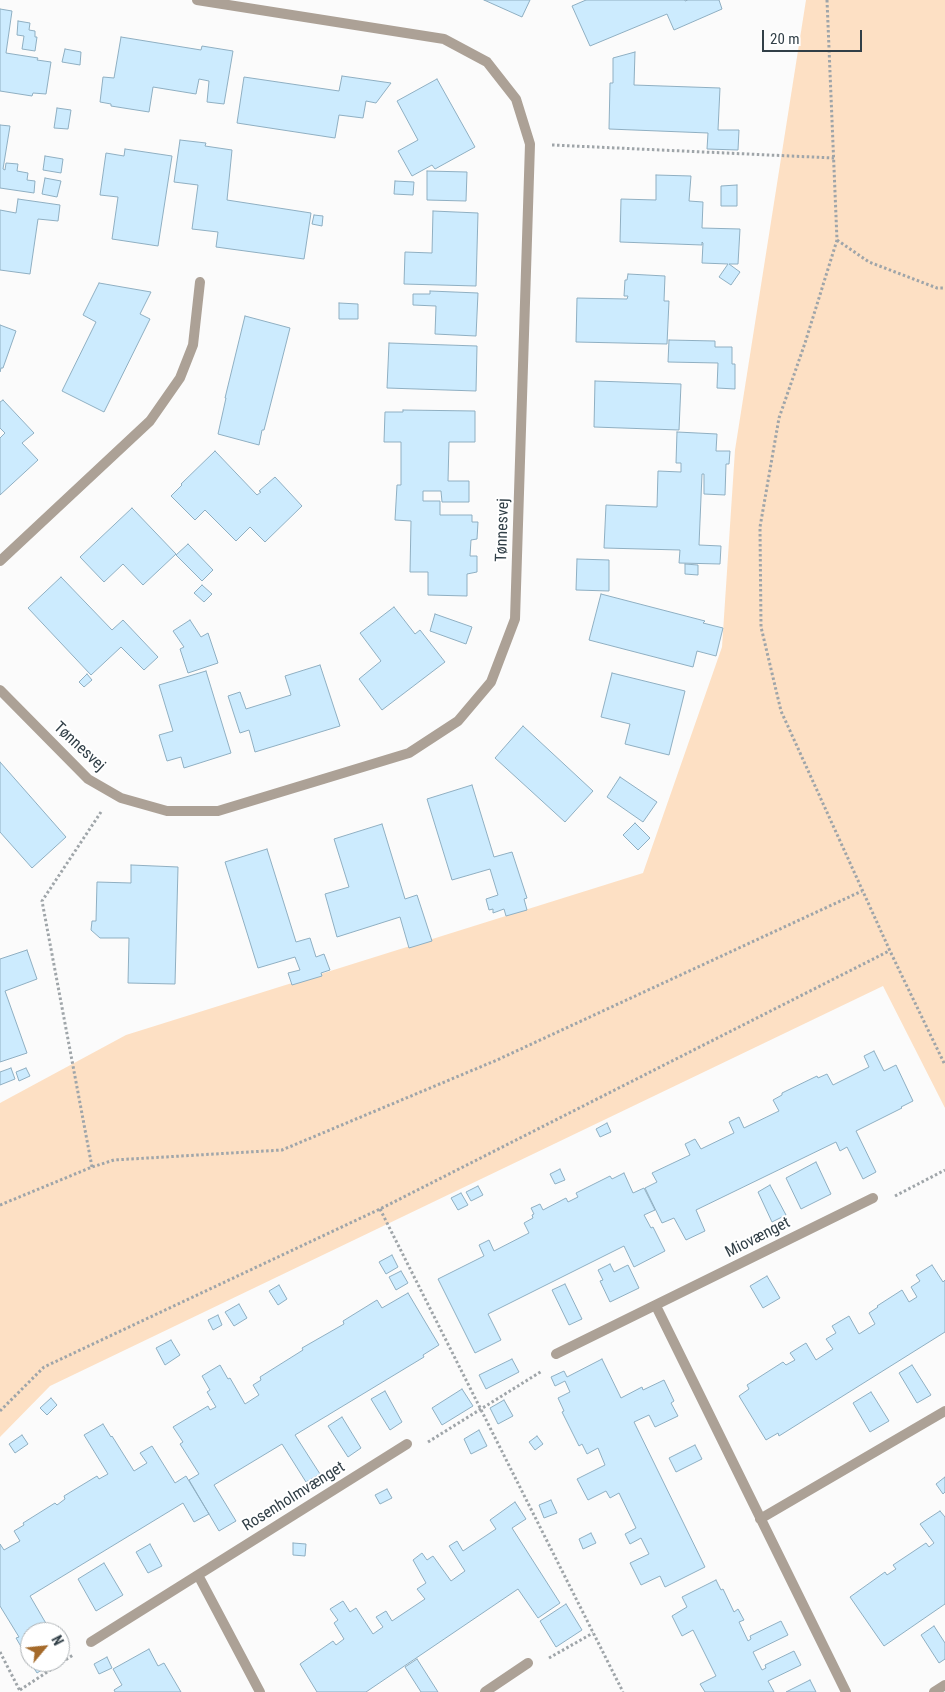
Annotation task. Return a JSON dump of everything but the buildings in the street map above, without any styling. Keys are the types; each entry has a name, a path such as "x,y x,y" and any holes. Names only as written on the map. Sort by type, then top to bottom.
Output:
{"street":[{"name":"Tønnesvej","path":"0,690 88,779 121,798 167,811 218,811 410,753 458,721 491,682 515,619 530,144 516,99 488,62 444,38 250,4 197,0"},
{"path":"0,561 150,421 180,378 193,346 200,282"},
{"name":"Miovænget","path":"556,1354 873,1198"},
{"path":"656,1306 846,1692"},
{"path":"760,1519 945,1411"},
{"name":"Rosenholmvænget","path":"91,1642 406,1444"},
{"path":"198,1575 260,1692"},
{"path":"485,1692 528,1662"},
{"path":"934,1692 945,1685"}],"path":[{"path":"826,0 837,240 779,418 760,527 762,627 781,711 862,891 945,1065"},
{"path":"530,144 834,158"},
{"path":"837,240 869,262 937,288 945,288"},
{"path":"92,1167 42,901 114,793"},
{"path":"0,1205 92,1167 114,1160 282,1150 497,1060 862,891"},
{"path":"0,1411 44,1367 380,1209 890,951"},
{"path":"873,1198 888,1200 945,1170"},
{"path":"380,1209 624,1692"},
{"path":"406,1444 420,1447 547,1368 556,1354"},
{"path":"528,1662 539,1664 593,1633"},
{"path":"0,1652 20,1691 91,1642"}],"shaded area":[{"path":"806,0 945,0 945,1108 883,986 50,1386 0,1437 0,1103 126,1035 643,873 722,647 735,450"}]}
